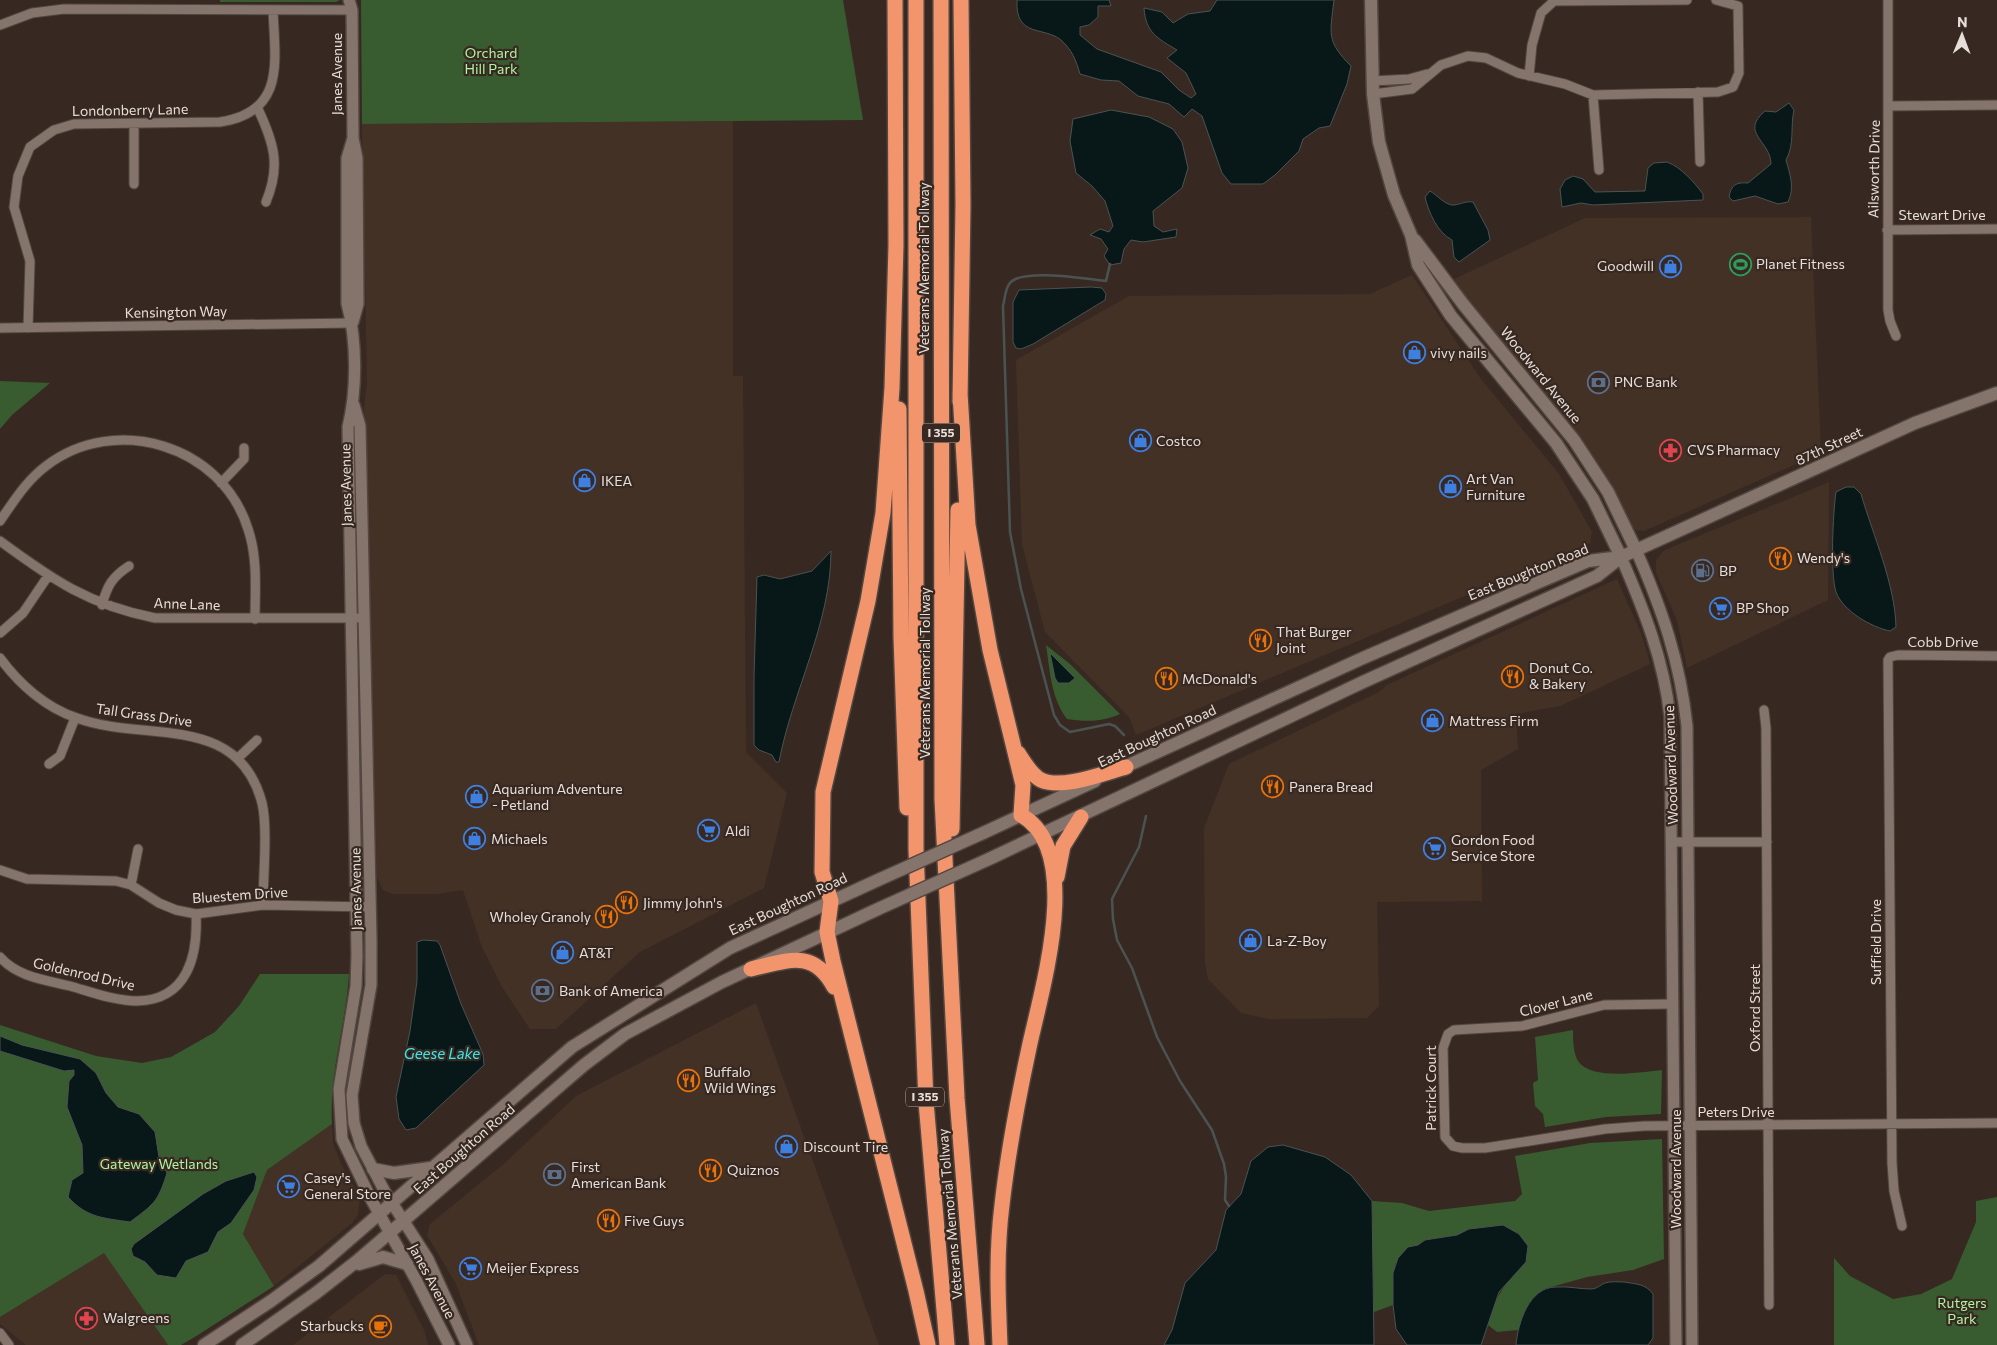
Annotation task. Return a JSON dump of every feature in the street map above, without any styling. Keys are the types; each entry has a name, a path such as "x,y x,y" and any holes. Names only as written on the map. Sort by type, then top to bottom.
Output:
{"highway":[{"path":"896,0 896,245 892,388 883,513 868,601 823,792 822,872 831,901 828,932 843,1004 916,1290 928,1345"},
{"name":"Veterans Memorial Tollway","path":"916,0 916,849 926,1102 946,1345"},
{"name":"Veterans Memorial Tollway","path":"941,0 942,799 956,1098 977,1345"},
{"path":"945,865 953,822 963,204 961,0"},
{"path":"896,245 898,275 904,758 907,814 916,849"},
{"path":"960,394 968,525 990,650 1024,794 1021,815 1037,826 1043,834 1053,872 1054,891 1055,916 1051,950 1029,1048 1002,1206 996,1268 1000,1345"},
{"path":"1013,746 1034,774 1048,782 1068,782 1126,767"},
{"path":"1054,891 1063,846 1081,817"},
{"path":"751,969 795,959 814,964 827,974 843,1004"}],"main road":[{"name":"Woodward Avenue","path":"1371,0 1372,88 1379,142 1387,173 1411,235 1418,265 1432,288 1483,356 1556,443 1593,499 1621,557"},
{"name":"Woodward Avenue","path":"1411,235 1463,304 1579,447 1608,492 1636,550"},
{"name":"87th Street","path":"1621,557 1916,423 1997,393"},
{"name":"East Boughton Road","path":"204,1345 264,1306 319,1266 572,1046 730,948 1362,658 1588,561 1621,557"},
{"name":"East Boughton Road","path":"242,1345 278,1321 390,1234 584,1065 625,1034 665,1011 828,932 1081,817 1362,682 1597,576 1621,557"},
{"path":"373,1169 397,1173 433,1168"},
{"path":"347,1268 382,1257 407,1264"}],"street":[{"path":"1529,76 1532,45 1540,13 1554,1 1687,0"},
{"path":"1372,88 1412,89 1449,60 1477,56 1529,76 1565,84 1593,96 1718,92 1733,87 1739,73 1738,6 1716,0"},
{"name":"Ailsworth Drive","path":"1888,0 1888,310 1896,336"},
{"path":"0,25 21,16 50,10 222,8 273,10 352,3"},
{"name":"Janes Avenue","path":"352,3 353,138 347,158 347,304 352,324 354,405 348,427 371,907 371,985 352,1095 354,1123 361,1146 373,1169 428,1259 467,1345"},
{"path":"266,202 272,187 275,158 270,135 258,109 271,87 274,73 273,10"},
{"path":"1698,92 1700,162"},
{"path":"1593,96 1599,170"},
{"path":"1888,106 1997,105"},
{"name":"Londonberry Lane","path":"28,328 30,261 16,215 14,199 18,176 30,147 66,125 220,122 238,118 258,109"},
{"path":"134,123 134,184"},
{"name":"Stewart Drive","path":"1887,230 1997,229"},
{"name":"Kensington Way","path":"0,328 352,324"},
{"path":"0,521 20,491 47,465 82,446 106,441 143,441 174,449 202,464 221,483 237,505 250,535 255,571 255,619"},
{"path":"221,483 244,459 244,448"},
{"name":"Anne Lane","path":"0,540 48,576 102,604 155,618 358,618"},
{"name":"Woodward Avenue","path":"1636,550 1663,612 1681,682 1687,726 1692,1345"},
{"name":"Woodward Avenue","path":"1621,557 1649,622 1664,676 1670,718 1676,1345"},
{"path":"102,604 108,584 118,573 129,566"},
{"path":"0,633 23,613 48,576"},
{"name":"Janes Avenue","path":"358,618 356,986 342,1067 339,1115 342,1139 352,1163 449,1345"},
{"name":"Cobb Drive","path":"1890,657 1997,656"},
{"name":"Suffield Drive","path":"1890,657 1888,668 1892,1178 1902,1226"},
{"name":"Tall Grass Drive","path":"0,658 34,695 75,718 106,726 197,736 239,757 251,776 262,803 263,905"},
{"name":"Oxford Street","path":"1764,710 1766,728 1769,1125 1768,1305"},
{"path":"49,764 60,756 75,718"},
{"path":"239,757 257,740"},
{"path":"1672,842 1767,842"},
{"path":"131,885 138,849"},
{"name":"Bluestem Drive","path":"0,870 27,879 116,881 131,885 159,903 196,914 263,905 371,907"},
{"name":"Goldenrod Drive","path":"0,957 13,968 38,978 119,999 137,1001 155,999 182,979 191,964 196,951 196,914"},
{"name":"Clover Lane","path":"1448,1034 1462,1028 1522,1026 1604,1005 1673,1004"},
{"name":"Patrick Court","path":"1448,1034 1443,1048 1445,1137 1448,1142"},
{"name":"Peters Drive","path":"1448,1142 1462,1148 1485,1148 1604,1129 1675,1126 1997,1122"},
{"path":"0,1333 9,1345"}],"shaded area":[{"path":"733,121 733,376 743,376 746,752 787,793 764,888 640,952 556,1029 530,1029 502,987 482,947 463,890 437,894 392,894 383,890 377,877 371,650 366,575 364,408 367,382 362,124"},
{"path":"1811,217 1821,453 1644,531 1636,530 1631,526 1594,459 1512,354 1450,281 1585,218"},
{"path":"1412,275 1481,379 1559,474 1592,532 1590,543 1136,735 1129,717 1045,632 1022,544 1016,360 1129,296 1370,294"},
{"path":"1829,482 1828,600 1687,668 1677,620 1656,573 1656,560 1665,550"},
{"path":"1617,579 1641,633 1650,664 1560,706 1516,714 1518,749 1481,770 1482,901 1377,902 1379,1006 1367,1018 1269,1019 1241,1013 1208,979 1205,963 1204,828 1229,764 1379,692 1387,685"},
{"path":"756,1003 879,1345 479,1345 456,1284 427,1235 430,1224 506,1162 576,1096"},
{"path":"332,1124 333,1143 341,1164 360,1197 358,1215 352,1223 274,1286 243,1234 267,1170"},
{"path":"105,1252 168,1345 26,1345 0,1324 0,1317"},
{"path":"385,1274 396,1275 424,1330 428,1345 293,1345"}],"green space":[{"path":"220,0 340,0 336,2 220,2"},
{"name":"Orchard Hill Park","path":"361,0 843,0 863,120 362,124"},
{"path":"0,381 50,383 12,415 0,429"},
{"path":"1046,645 1070,664 1120,714 1094,721 1067,719 1054,693"},
{"name":"Gateway Wetlands","path":"260,974 349,974 345,1011 335,1067 332,1124 267,1170 243,1234 274,1286 181,1345 168,1345 104,1253 0,1317 0,1025 96,1056 142,1063 171,1057 215,1032 239,1006"},
{"path":"1573,1030 1575,1054 1578,1061 1585,1067 1594,1071 1617,1074 1662,1070 1661,1114 1606,1117 1545,1127 1543,1114 1535,1106 1533,1083 1538,1080 1535,1037"},
{"path":"1662,1139 1664,1259 1633,1270 1587,1277 1544,1289 1529,1305 1518,1330 1497,1332 1488,1325 1494,1306 1506,1284 1526,1262 1503,1225 1469,1229 1457,1235 1425,1240 1395,1264 1393,1305 1374,1312 1372,1201 1402,1203 1429,1211 1515,1201 1522,1194 1515,1156 1590,1143"},
{"name":"Rutgers Park","path":"1997,1197 1997,1345 1834,1345 1834,1258 1850,1276 1893,1299 1921,1294 1952,1279 1976,1222 1976,1201"}],"water":[{"path":"1017,0 1109,0 1111,6 1098,6 1098,17 1089,25 1080,27 1080,35 1097,49 1161,72 1179,90 1191,98 1196,94 1186,73 1167,58 1177,50 1158,38 1150,29 1144,8 1162,12 1173,23 1188,14 1210,11 1217,0 1334,0 1331,21 1332,36 1337,50 1351,66 1347,84 1330,126 1319,128 1303,139 1299,151 1275,175 1263,184 1231,184 1222,173 1202,116 1192,109 1184,117 1169,104 1138,96 1119,81 1101,80 1080,74 1073,56 1061,40 1026,26 1018,12"},
{"path":"1789,103 1794,110 1791,142 1786,160 1791,186 1788,202 1778,204 1755,196 1733,201 1729,197 1735,185 1748,183 1771,164 1770,156 1755,131 1758,119 1765,111 1776,112"},
{"path":"1111,110 1149,117 1173,129 1182,142 1188,168 1182,188 1153,211 1154,226 1163,232 1177,229 1176,237 1143,242 1131,240 1124,249 1121,263 1110,265 1104,256 1108,249 1101,239 1090,235 1100,229 1109,232 1113,226 1105,201 1092,186 1076,173 1070,141 1073,119"},
{"path":"1667,162 1677,167 1691,180 1703,194 1703,200 1593,205 1581,203 1562,207 1560,189 1565,180 1573,176 1583,179 1595,192 1645,191 1648,168 1654,163"},
{"path":"1430,191 1451,205 1473,202 1488,230 1490,240 1459,262 1454,257 1452,240 1434,222 1425,197"},
{"path":"1102,288 1106,294 1105,300 1033,344 1021,349 1016,348 1013,342 1013,302 1019,290"},
{"path":"1846,487 1854,487 1861,494 1883,560 1895,611 1896,627 1890,631 1866,622 1851,612 1836,592 1833,571 1835,502 1836,492"},
{"path":"831,551 825,605 785,736 779,762 776,762 772,755 759,750 754,745 757,577 764,575 780,579 812,571"},
{"path":"1050,653 1075,678 1069,683 1058,683 1055,678"},
{"name":"Geese Lake","path":"423,940 437,941 440,945 461,1004 483,1054 484,1065 416,1128 406,1130 399,1119 396,1097 410,1031 417,981 417,942"},
{"path":"0,1036 22,1045 80,1059 96,1073 106,1093 118,1107 139,1114 155,1132 159,1157 167,1173 158,1197 145,1211 130,1222 104,1218 82,1209 68,1197 72,1180 83,1173 82,1145 67,1107 69,1081 74,1075 74,1070 64,1071 0,1051"},
{"path":"1283,1145 1325,1157 1351,1175 1372,1201 1374,1345 1164,1345 1172,1330 1185,1283 1216,1250 1226,1210 1241,1194 1251,1161 1268,1147"},
{"path":"254,1172 257,1177 254,1190 231,1223 218,1232 208,1252 186,1261 176,1278 157,1275 145,1262 133,1256 131,1249 134,1244 203,1194 226,1181"},
{"path":"1503,1225 1519,1234 1528,1246 1526,1262 1499,1292 1481,1345 1407,1345 1396,1329 1393,1305 1393,1273 1398,1258 1408,1247 1418,1245 1425,1240 1457,1235 1469,1229"},
{"path":"1607,1282 1624,1282 1644,1286 1653,1294 1653,1338 1648,1345 1516,1345 1522,1317 1532,1300 1539,1293 1556,1287 1591,1289"}],"waterway":[{"path":"1110,264 1106,281 1041,275 1017,279 1008,285 1003,306 1010,532 1021,589 1054,715 1060,725 1070,732 1109,724 1115,726 1124,735"},
{"path":"1146,816 1139,847 1112,899 1117,940 1132,968 1157,1037 1180,1081 1212,1130 1224,1164 1226,1177 1225,1200 1229,1206"}],"place":[{"name":"Planet Fitness","path":"1740,264"},
{"name":"Goodwill","path":"1670,266"},
{"name":"vivy nails","path":"1414,353"},
{"name":"PNC Bank","path":"1598,382"},
{"name":"Costco","path":"1140,441"},
{"name":"CVS Pharmacy","path":"1671,450"},
{"name":"IKEA","path":"585,481"},
{"name":"Art Van Furniture","path":"1450,487"},
{"name":"Wendy's","path":"1781,558"},
{"name":"BP","path":"1703,571"},
{"name":"BP Shop","path":"1720,608"},
{"name":"That Burger Joint","path":"1260,640"},
{"name":"Donut Co. & Bakery","path":"1513,676"},
{"name":"McDonald's","path":"1166,679"},
{"name":"Mattress Firm","path":"1433,721"},
{"name":"Panera Bread","path":"1273,787"},
{"name":"Aquarium Adventure - Petland","path":"476,797"},
{"name":"Aldi","path":"709,831"},
{"name":"Michaels","path":"475,839"},
{"name":"Gordon Food Service Store","path":"1435,848"},
{"name":"Jimmy John's","path":"627,903"},
{"name":"Wholey Granoly","path":"607,917"},
{"name":"La-Z-Boy","path":"1251,941"},
{"name":"AT&T","path":"563,953"},
{"name":"Bank of America","path":"543,991"},
{"name":"Buffalo Wild Wings","path":"688,1080"},
{"name":"Discount Tire","path":"787,1147"},
{"name":"Quiznos","path":"711,1170"},
{"name":"First American Bank","path":"555,1175"},
{"name":"Casey's General Store","path":"288,1186"},
{"name":"Five Guys","path":"608,1221"},
{"name":"Meijer Express","path":"470,1268"},
{"name":"Walgreens","path":"87,1318"},
{"name":"Starbucks","path":"380,1326"}]}
